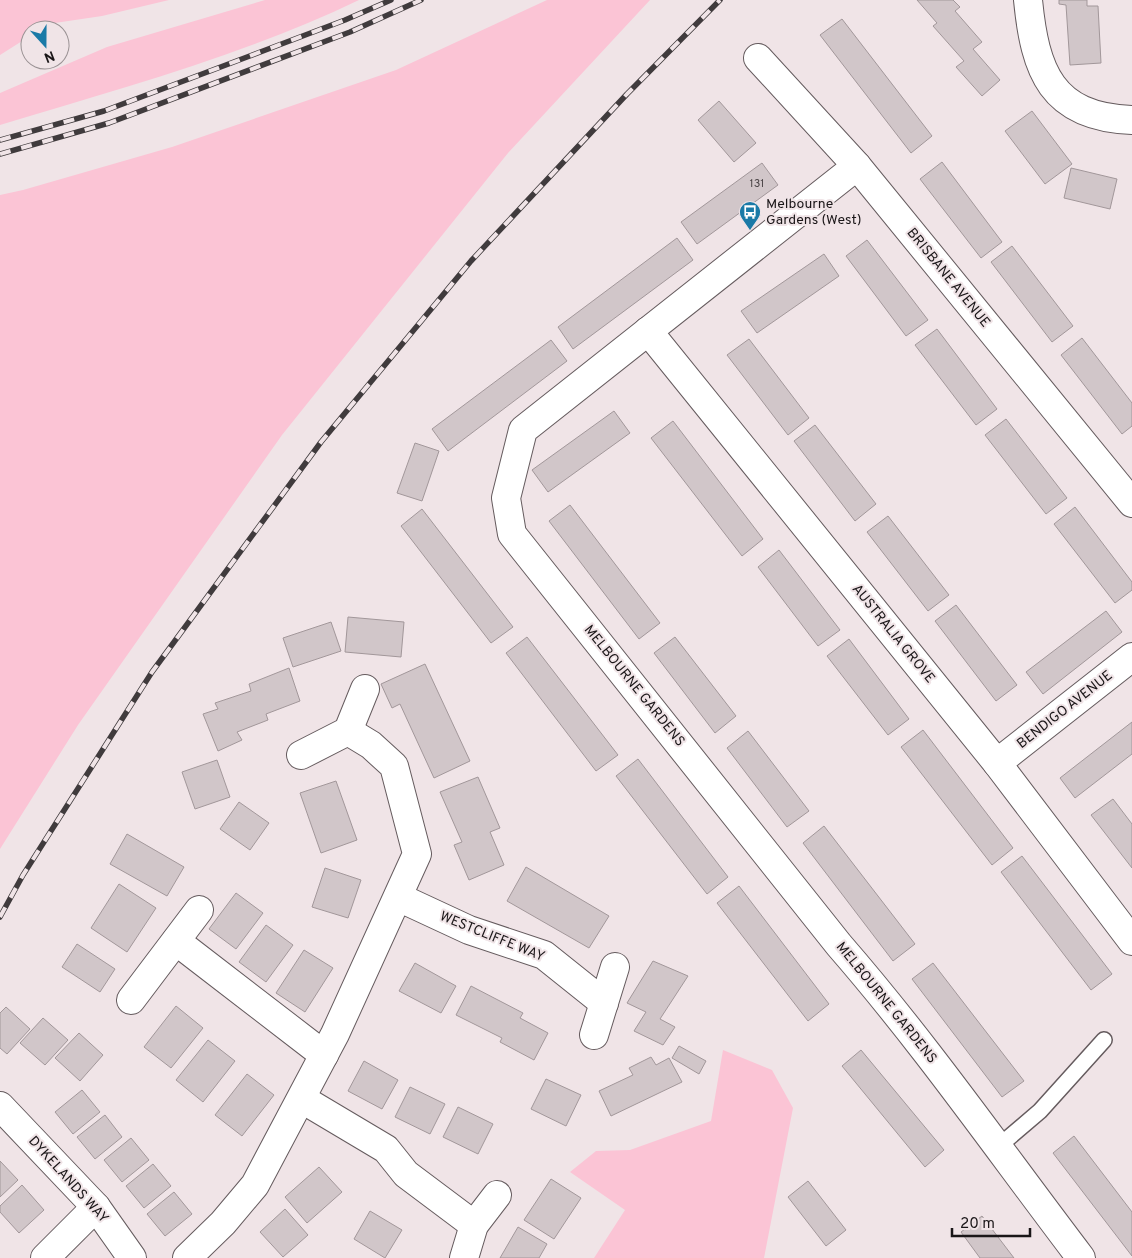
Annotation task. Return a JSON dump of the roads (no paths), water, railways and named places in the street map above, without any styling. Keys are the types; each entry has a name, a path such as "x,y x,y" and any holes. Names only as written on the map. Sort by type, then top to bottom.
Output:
{"street":[{"path":"1028,0 1031,29 1038,60 1050,83 1066,100 1088,113 1114,119 1132,120"},
{"name":"BRISBANE AVENUE","path":"758,58 857,166 1132,503"},
{"name":"MELBOURNE GARDENS","path":"857,166 523,430 506,498 512,534 839,945 877,989 999,1146 1081,1258"},
{"name":"AUSTRALIA GROVE","path":"648,331 997,763 1132,941"},
{"name":"BENDIGO AVENUE","path":"997,763 1132,657"},
{"path":"301,755 348,731 365,689"},
{"path":"187,1258 223,1223 255,1185 324,1055 417,854 394,766 371,745 348,731"},
{"name":"WESTCLIFFE WAY","path":"398,897 469,930 544,955 604,1003"},
{"path":"131,1000 199,910"},
{"path":"176,941 324,1055"},
{"path":"594,1035 616,967"},
{"path":"302,1099 386,1149 406,1174 474,1224"},
{"name":"DYKELANDS WAY","path":"0,1106 96,1207 132,1258"},
{"path":"464,1258 474,1224 497,1195"},
{"path":"45,1258 96,1207"}],"lane":[{"path":"999,1146 1040,1111 1104,1040"}],"railway":[{"path":"0,140 104,111 345,20 391,0"},
{"path":"0,154 109,123 350,32 421,0"},
{"path":"0,917 23,875 152,672 321,442 471,261 627,94 720,0"}],"place":[{"name":"Melbourne Gardens (West)","path":"750,231"}]}
